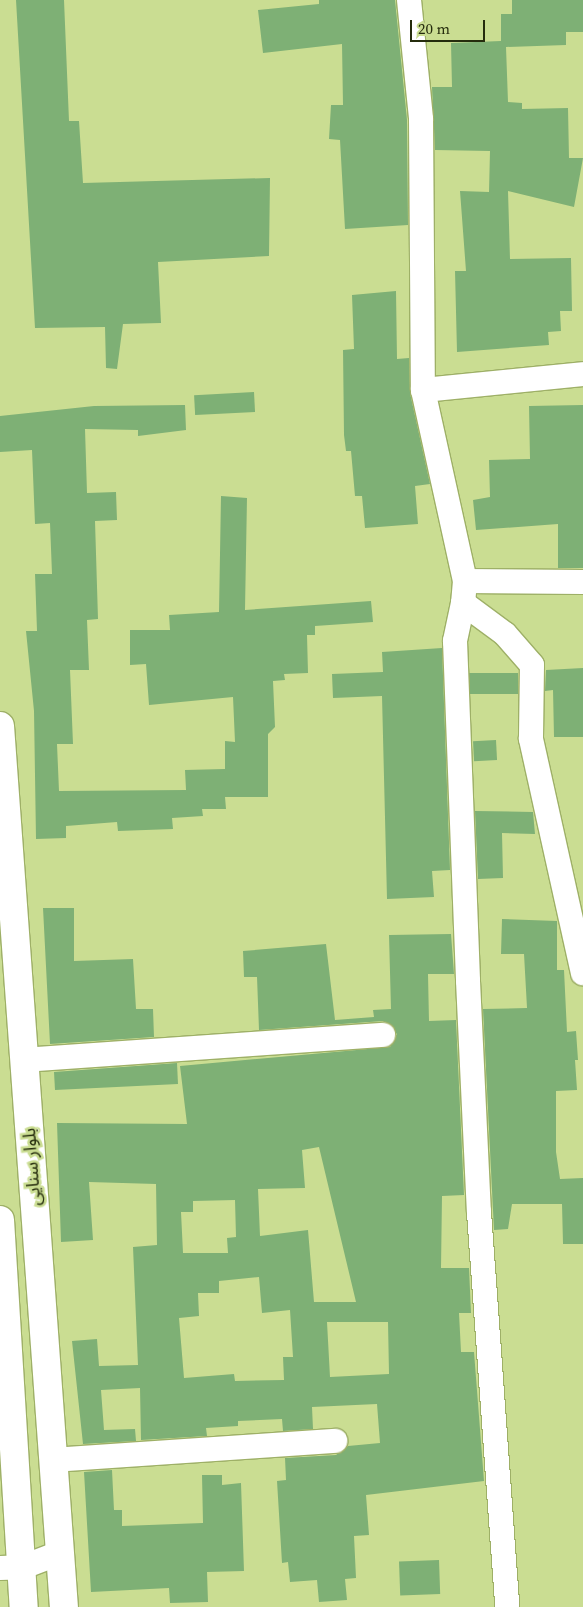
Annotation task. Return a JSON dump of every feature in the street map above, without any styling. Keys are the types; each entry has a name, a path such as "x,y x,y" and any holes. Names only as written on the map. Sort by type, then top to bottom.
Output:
{"main road":[{"name":"بلوار سنایی","path":"0,726 64,1607"},
{"path":"0,1220 12,1568 24,1607"}],"street":[{"path":"409,0 421,119 424,390 464,592 455,641 468,990 478,1212 507,1607"},
{"path":"424,390 583,374"},
{"path":"464,592 583,582"},
{"path":"464,592 532,664 531,739 583,966 583,973"},
{"path":"24,1060 383,1035"},
{"path":"53,1460 336,1441"},
{"path":"12,1568 60,1553"}],"building":[{"path":"16,0 64,0 69,121 79,121 83,183 270,178 269,256 158,262 161,323 123,324 117,369 106,368 105,327 35,328"},
{"path":"319,0 395,0 407,120 408,225 345,229 340,140 329,139 331,105 343,105 342,44 263,53 258,10 319,4"},
{"path":"512,0 583,0 583,32 566,32 566,45 506,47 508,102 522,103 522,109 568,108 569,158 583,158 574,207 508,191 510,259 571,258 572,311 560,311 561,331 548,332 549,345 457,352 455,271 466,271 460,191 489,192 490,151 435,150 432,87 452,87 451,43 501,41 501,14 512,14"},
{"path":"396,291 397,359 409,358 410,393 430,484 415,486 418,524 365,528 362,496 355,496 351,451 346,451 344,435 343,350 354,349 352,295"},
{"path":"254,392 255,412 195,415 194,395"},
{"path":"185,405 186,430 138,436 138,430 85,429 87,493 116,492 117,520 95,521 98,619 87,620 89,670 70,670 73,744 57,744 59,791 186,790 185,770 225,769 225,741 235,742 233,697 149,705 146,664 130,665 130,630 170,630 169,615 219,612 221,496 247,498 245,610 371,601 373,622 315,626 315,635 307,635 308,673 284,674 285,680 273,681 275,727 268,734 268,797 225,797 226,809 202,809 203,816 172,818 173,829 118,831 117,822 66,826 66,838 36,839 34,711 26,631 37,631 35,574 52,574 50,523 35,524 32,450 0,452 0,416 94,406"},
{"path":"583,405 583,568 558,568 558,524 476,530 473,500 490,497 489,460 530,459 529,406"},
{"path":"442,648 450,870 432,871 434,897 387,899 382,696 333,698 332,674 383,672 382,652"},
{"path":"583,668 583,737 554,737 553,690 545,691 546,670"},
{"path":"469,673 518,673 518,694 469,694"},
{"path":"496,740 497,760 474,761 473,741"},
{"path":"475,811 533,812 535,834 502,833 503,878 478,879"},
{"path":"43,908 74,908 74,961 133,959 136,1009 153,1009 154,1037 50,1044"},
{"path":"502,919 557,921 557,970 564,970 567,1032 576,1031 578,1060 575,1060 577,1090 556,1091 556,1152 560,1179 583,1178 583,1244 563,1244 562,1204 512,1204 508,1229 494,1230 483,1009 527,1008 524,954 501,954"},
{"path":"451,934 454,974 428,974 429,1021 456,1020 464,1195 442,1196 441,1268 469,1268 471,1313 459,1313 461,1352 474,1352 484,1481 366,1495 369,1535 354,1536 356,1578 345,1579 347,1600 319,1602 317,1580 290,1582 288,1562 282,1563 277,1481 286,1480 285,1458 336,1455 348,1446 380,1443 377,1404 312,1407 313,1429 283,1431 282,1419 238,1421 238,1426 206,1428 207,1436 141,1440 140,1388 101,1390 104,1430 135,1429 136,1441 83,1444 72,1341 97,1339 99,1366 138,1365 133,1247 157,1245 156,1184 89,1182 93,1240 61,1242 57,1123 187,1124 180,1066 390,1047 397,1034 383,1021 259,1030 257,977 244,977 243,951 326,944 335,1020 374,1017 373,1010 391,1009 389,935","holes":["319,1147 356,1302 314,1302 308,1230 260,1236 258,1189 305,1188 302,1150","235,1200 236,1237 227,1238 228,1253 183,1253 181,1212 193,1212 193,1201","259,1277 262,1313 290,1310 293,1357 283,1357 284,1380 235,1381 234,1374 184,1378 179,1318 199,1316 198,1293 219,1293 219,1281","327,1322 388,1322 389,1374 330,1377"]},
{"path":"177,1063 178,1084 55,1090 54,1072"},
{"path":"112,1470 114,1510 122,1510 122,1526 203,1523 202,1475 222,1475 222,1485 241,1483 244,1571 207,1572 208,1602 170,1603 169,1588 91,1592 84,1472"},
{"path":"439,1560 440,1594 400,1595 399,1561"}]}
